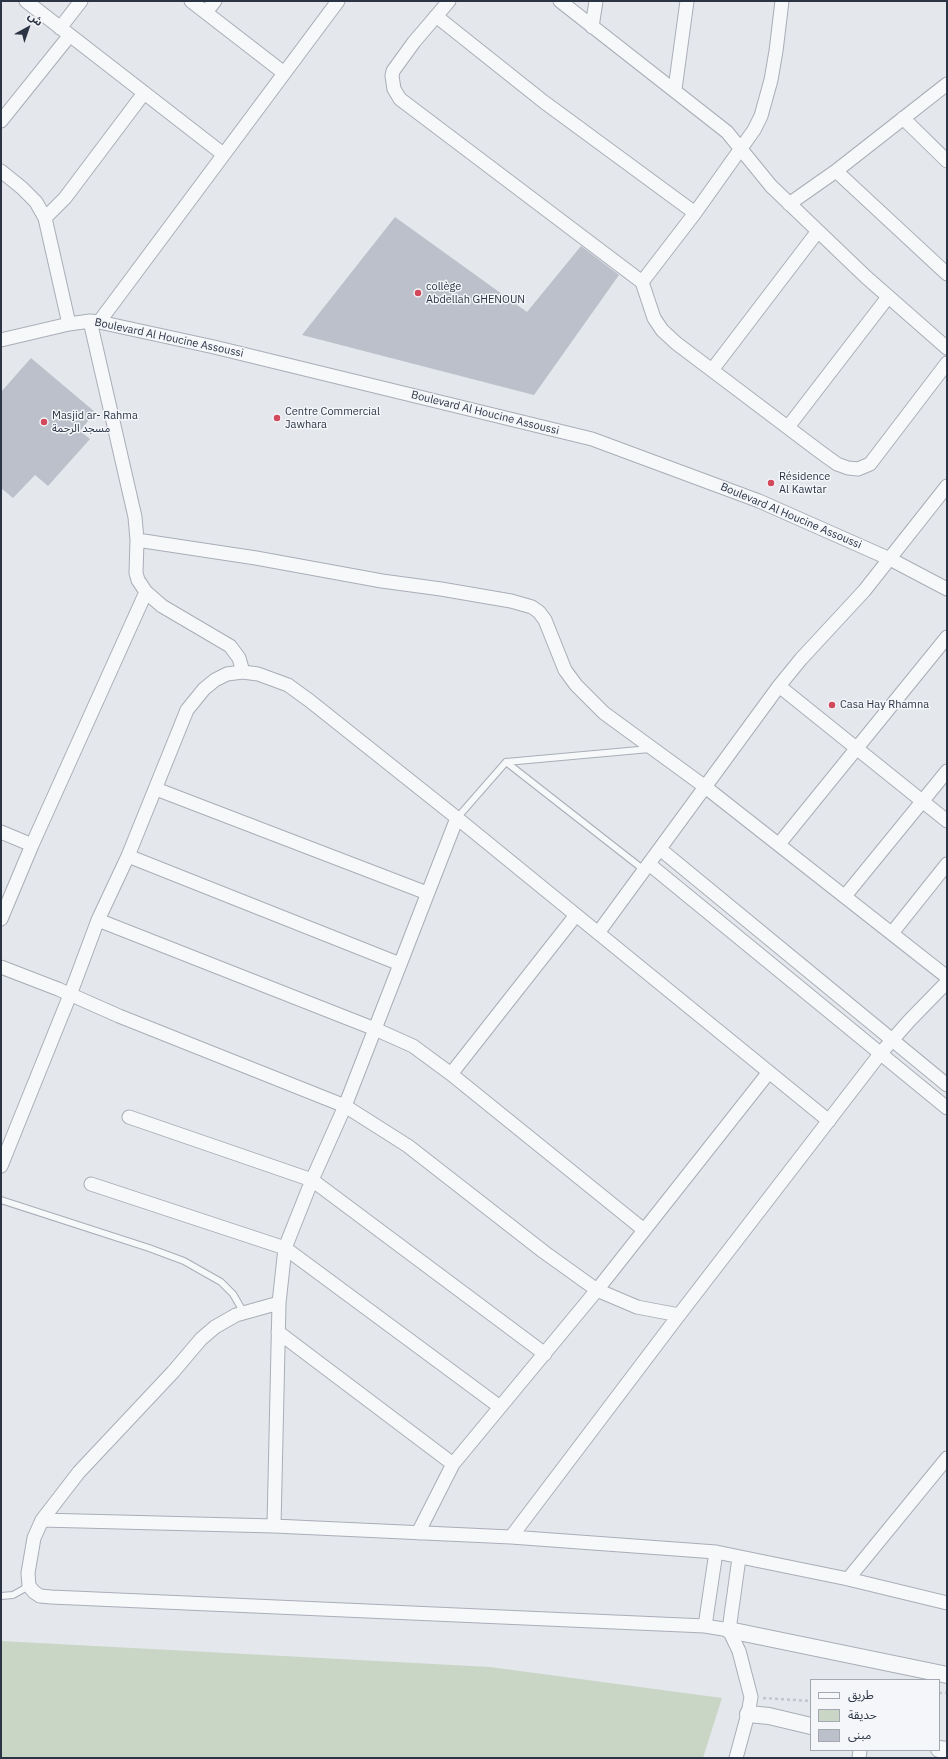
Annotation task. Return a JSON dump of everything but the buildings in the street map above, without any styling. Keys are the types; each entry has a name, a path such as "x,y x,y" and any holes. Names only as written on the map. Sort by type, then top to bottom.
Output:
{"street":[{"path":"26,1 223,154"},
{"path":"4,112 65,32 81,1"},
{"path":"191,1 284,73"},
{"path":"206,12 215,1"},
{"path":"244,672 239,658 230,646 162,606 146,592 138,580 136,573 137,540 135,517 95,321 338,1"},
{"path":"449,1 414,42 393,71 392,76 394,89 400,99 642,282 654,318 662,330 676,343 819,451 843,467 854,470 863,468 874,460 947,363"},
{"path":"560,1 592,27 675,89 719,125 742,148 761,175 789,204 888,297 947,348"},
{"path":"592,27 596,1"},
{"path":"675,89 687,1"},
{"path":"642,282 695,213 754,130 766,99 776,51 782,1"},
{"path":"436,16 550,106 695,213"},
{"path":"789,204 836,171 947,84"},
{"path":"45,218 65,198 144,93"},
{"path":"903,118 947,161"},
{"path":"836,171 947,274"},
{"path":"1,172 22,188 36,202 45,218 69,324"},
{"path":"712,370 818,231"},
{"path":"788,427 888,297"},
{"name":"Boulevard Al Houcine Assoussi","path":"1,340 69,324 95,321 214,347 592,439 759,501 890,559 947,589"},
{"path":"598,933 704,786 779,686 806,654 864,591 947,486"},
{"path":"137,540 256,558 382,581 449,590 511,601 532,607 542,616 565,670 576,685 604,713 704,786 947,977"},
{"path":"1,919 32,845 146,592"},
{"path":"779,844 947,637"},
{"path":"1,1166 70,995 98,920 128,856 188,710 195,699 215,680 227,674 244,672 258,674 288,685 457,818 829,1121"},
{"path":"779,686 947,820"},
{"path":"845,896 947,771"},
{"path":"156,789 426,893"},
{"path":"274,1526 279,1303 285,1248 312,1180 345,1106 426,893 457,818"},
{"path":"1,832 32,845"},
{"path":"660,849 947,1085"},
{"path":"128,856 400,964"},
{"path":"892,933 947,864"},
{"path":"646,867 947,1108"},
{"path":"451,1074 576,915"},
{"path":"98,920 375,1029 413,1046 451,1074 644,1230"},
{"path":"1,967 126,1019 345,1106 408,1146 544,1252 597,1290 637,1307 679,1315"},
{"path":"512,1537 679,1315 880,1054 924,1004 947,982"},
{"path":"418,1533 453,1464 597,1290 769,1072"},
{"path":"129,1117 312,1180 545,1354"},
{"path":"91,1184 285,1248 500,1407"},
{"path":"279,1303 244,1313 215,1327 201,1340 79,1472 42,1520 34,1538 28,1573 29,1586 34,1592 40,1596 51,1598 705,1626 947,1675"},
{"path":"278,1332 453,1464"},
{"path":"848,1579 947,1458"},
{"path":"42,1520 274,1526 512,1537 716,1552 739,1558 848,1579 946,1602"},
{"path":"705,1626 716,1552"},
{"path":"736,1758 748,1714 750,1697 739,1651 729,1630 739,1558"},
{"path":"748,1714 769,1716 810,1726"}],"lane":[{"path":"457,818 506,762 650,748"},
{"path":"506,762 646,867"},
{"path":"1,1200 149,1248 184,1261 221,1282 233,1294 244,1313"},
{"path":"1,1596 13,1595 29,1586"}],"path":[{"path":"750,1697 810,1701"}],"green space":[{"path":"1,1641 490,1667 722,1698 703,1758 1,1758"}],"place":[{"name":"collège Abdellah GHENOUN","path":"418,293"},
{"name":"Centre Commercial Jawhara","path":"277,418"},
{"name":"Masjid ar- Rahma مسجد الرحمة","path":"44,422"},
{"name":"Résidence Al Kawtar","path":"771,483"},
{"name":"Casa Hay Rhamna","path":"832,705"}]}
